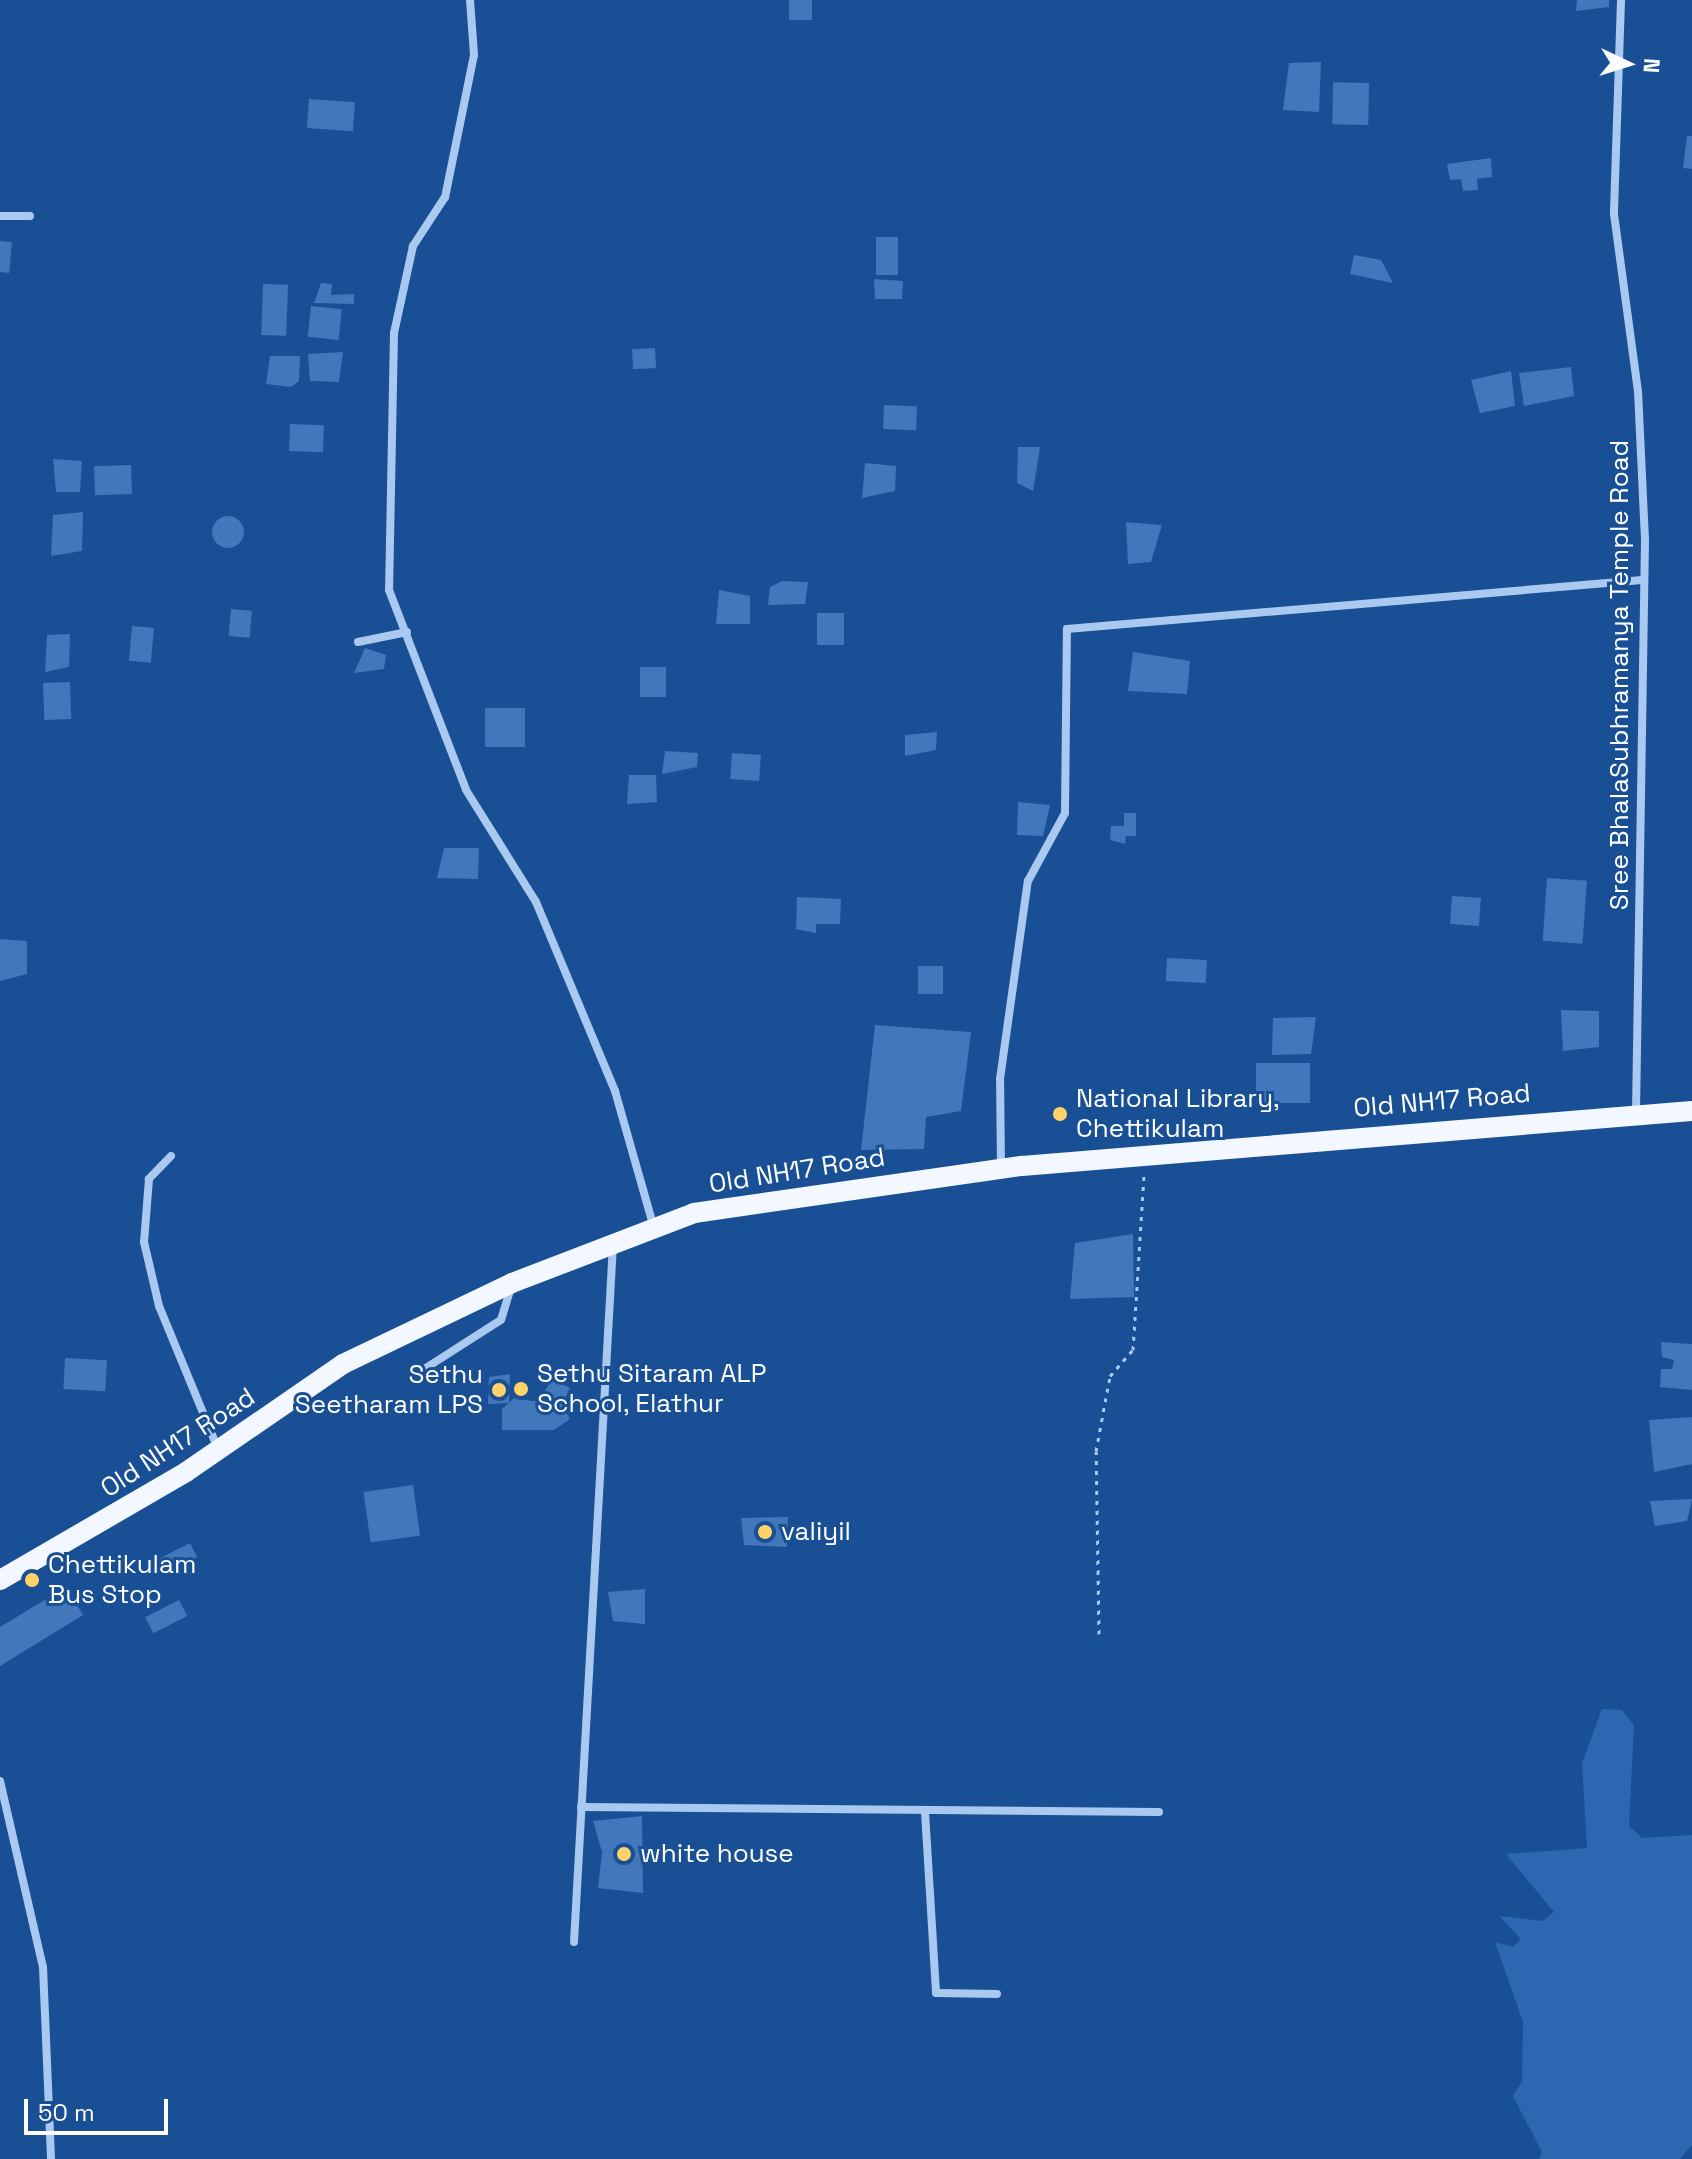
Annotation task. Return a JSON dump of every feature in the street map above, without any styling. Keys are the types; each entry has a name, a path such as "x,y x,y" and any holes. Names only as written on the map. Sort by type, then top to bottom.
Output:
{"main road":[{"name":"Old NH17 Road","path":"0,1580 218,1450 343,1364 512,1283 708,1211 1001,1169 1636,1112 1692,1111"}],"street":[{"path":"470,0 474,55 445,197 413,246 394,333 389,590 466,790 536,902 615,1091 654,1229"},
{"name":"Sree BhalaSubhramanya Temple Road","path":"1621,0 1614,228 1638,391 1642,580 1636,1112"},
{"path":"1618,91 1629,90"},
{"path":"0,216 30,216"},
{"path":"1001,1169 1000,1079 1028,881 1065,813 1067,629 1642,580"},
{"path":"358,642 407,632"},
{"path":"171,1156 149,1179 144,1242 159,1306 218,1450"},
{"path":"574,1942 613,1244"},
{"path":"418,1373 501,1320 512,1283"},
{"path":"0,1781 43,1967 51,2159"},
{"path":"581,1807 1159,1812"},
{"path":"925,1812 936,1993 997,1994"}],"path":[{"path":"1099,1634 1096,1451 1110,1376 1133,1350 1144,1172"}],"shaded area":[{"path":"1602,1709 1622,1710 1634,1725 1629,1826 1642,1838 1692,1835 1692,2145 1680,2159 1539,2159 1542,2152 1513,2096 1522,2081 1523,2022 1495,1942 1513,1947 1521,1939 1499,1916 1543,1921 1554,1912 1506,1854 1587,1848 1582,1763"}],"building":[{"path":"789,0 812,0 812,20 789,20"},
{"path":"1577,0 1609,0 1609,7 1576,11"},
{"path":"1321,62 1319,112 1283,110 1289,63"},
{"path":"1333,82 1369,83 1368,125 1332,124"},
{"path":"309,99 355,102 353,131 307,128"},
{"path":"1687,136 1692,136 1692,169 1683,168"},
{"path":"1491,158 1492,177 1477,179 1478,190 1463,191 1461,179 1450,180 1447,164"},
{"path":"876,237 898,237 898,275 876,275"},
{"path":"0,241 12,242 9,273 0,272"},
{"path":"1354,255 1381,260 1393,283 1350,274"},
{"path":"874,279 903,281 902,299 875,299"},
{"path":"321,283 332,284 331,295 354,294 354,304 314,303"},
{"path":"263,284 288,285 286,336 261,335"},
{"path":"311,306 342,309 339,340 308,337"},
{"path":"655,348 656,368 633,369 632,349"},
{"path":"343,352 339,382 310,381 308,354"},
{"path":"270,356 300,356 299,381 291,387 266,384"},
{"path":"1571,367 1574,396 1524,406 1519,373"},
{"path":"1511,371 1515,406 1480,413 1471,380"},
{"path":"884,405 917,406 916,430 883,429"},
{"path":"290,424 324,425 323,452 289,451"},
{"path":"1018,447 1040,447 1033,491 1017,483"},
{"path":"53,459 82,461 80,492 56,492"},
{"path":"865,463 896,466 895,491 862,498"},
{"path":"131,465 132,494 95,495 94,466"},
{"path":"83,512 82,551 51,556 53,515"},
{"path":"228,516 239,521 244,532 239,543 228,548 217,543 212,532 217,521"},
{"path":"1126,522 1162,525 1151,562 1128,564"},
{"path":"782,581 808,582 805,604 768,605 770,587"},
{"path":"719,590 750,596 750,624 716,624"},
{"path":"231,609 252,611 250,638 229,636"},
{"path":"817,613 844,613 844,645 817,645"},
{"path":"132,626 154,628 151,663 129,661"},
{"path":"70,634 69,667 45,672 47,635"},
{"path":"365,648 386,655 384,669 354,673"},
{"path":"1133,652 1190,661 1187,694 1128,691"},
{"path":"640,667 666,667 666,697 640,697"},
{"path":"70,682 71,719 44,720 43,683"},
{"path":"485,708 525,708 525,747 485,747"},
{"path":"937,732 936,750 905,756 905,735"},
{"path":"665,751 698,753 697,767 662,774"},
{"path":"732,753 761,755 759,781 730,779"},
{"path":"629,775 656,775 657,802 627,804"},
{"path":"1018,802 1050,805 1043,836 1017,835"},
{"path":"1124,813 1136,813 1136,836 1126,836 1125,844 1110,840 1111,826 1124,826"},
{"path":"444,848 479,848 478,879 437,878"},
{"path":"1547,878 1587,881 1583,944 1543,941"},
{"path":"1452,896 1481,898 1479,926 1450,924"},
{"path":"797,897 841,899 840,924 816,924 816,933 796,929"},
{"path":"0,939 27,941 27,974 0,981"},
{"path":"1167,958 1207,960 1206,983 1166,981"},
{"path":"918,966 943,966 943,994 918,994"},
{"path":"1561,1010 1599,1011 1599,1047 1563,1051"},
{"path":"1316,1017 1311,1054 1272,1055 1273,1018"},
{"path":"875,1025 971,1032 961,1111 926,1117 924,1149 861,1150"},
{"path":"1256,1063 1310,1063 1310,1103 1256,1103"},
{"path":"1133,1234 1134,1297 1070,1299 1075,1243"},
{"path":"1661,1342 1692,1344 1692,1390 1660,1387 1661,1369 1672,1369 1674,1360 1662,1357"},
{"path":"65,1358 107,1360 105,1391 63,1389"},
{"name":"Sethu Seetharam LPS","path":"510,1374 509,1403 488,1404 489,1377"},
{"path":"552,1379 570,1388 562,1405 570,1419 554,1430 502,1430 502,1409 514,1398 558,1405 542,1396"},
{"path":"1692,1417 1692,1464 1654,1472 1649,1420"},
{"path":"413,1485 420,1536 371,1542 363,1492"},
{"path":"1692,1499 1687,1521 1655,1526 1650,1501"},
{"name":"valiyil","path":"788,1517 787,1547 744,1545 741,1518"},
{"path":"190,1543 197,1557 167,1573 160,1558"},
{"path":"66,1587 83,1615 0,1666 0,1627"},
{"path":"645,1589 645,1624 613,1621 608,1592"},
{"path":"179,1600 187,1616 153,1633 145,1617"},
{"name":"white house","path":"642,1816 643,1893 598,1888 602,1852 593,1821"}],"place":[{"name":"National Library, Chettikulam","path":"1060,1114"},
{"name":"Sethu Sitaram ALP School, Elathur","path":"521,1389"},
{"name":"Sethu Seetharam LPS","path":"499,1390"},
{"name":"valiyil","path":"765,1532"},
{"name":"Chettikulam Bus Stop","path":"32,1580"},
{"name":"white house","path":"624,1854"}]}
